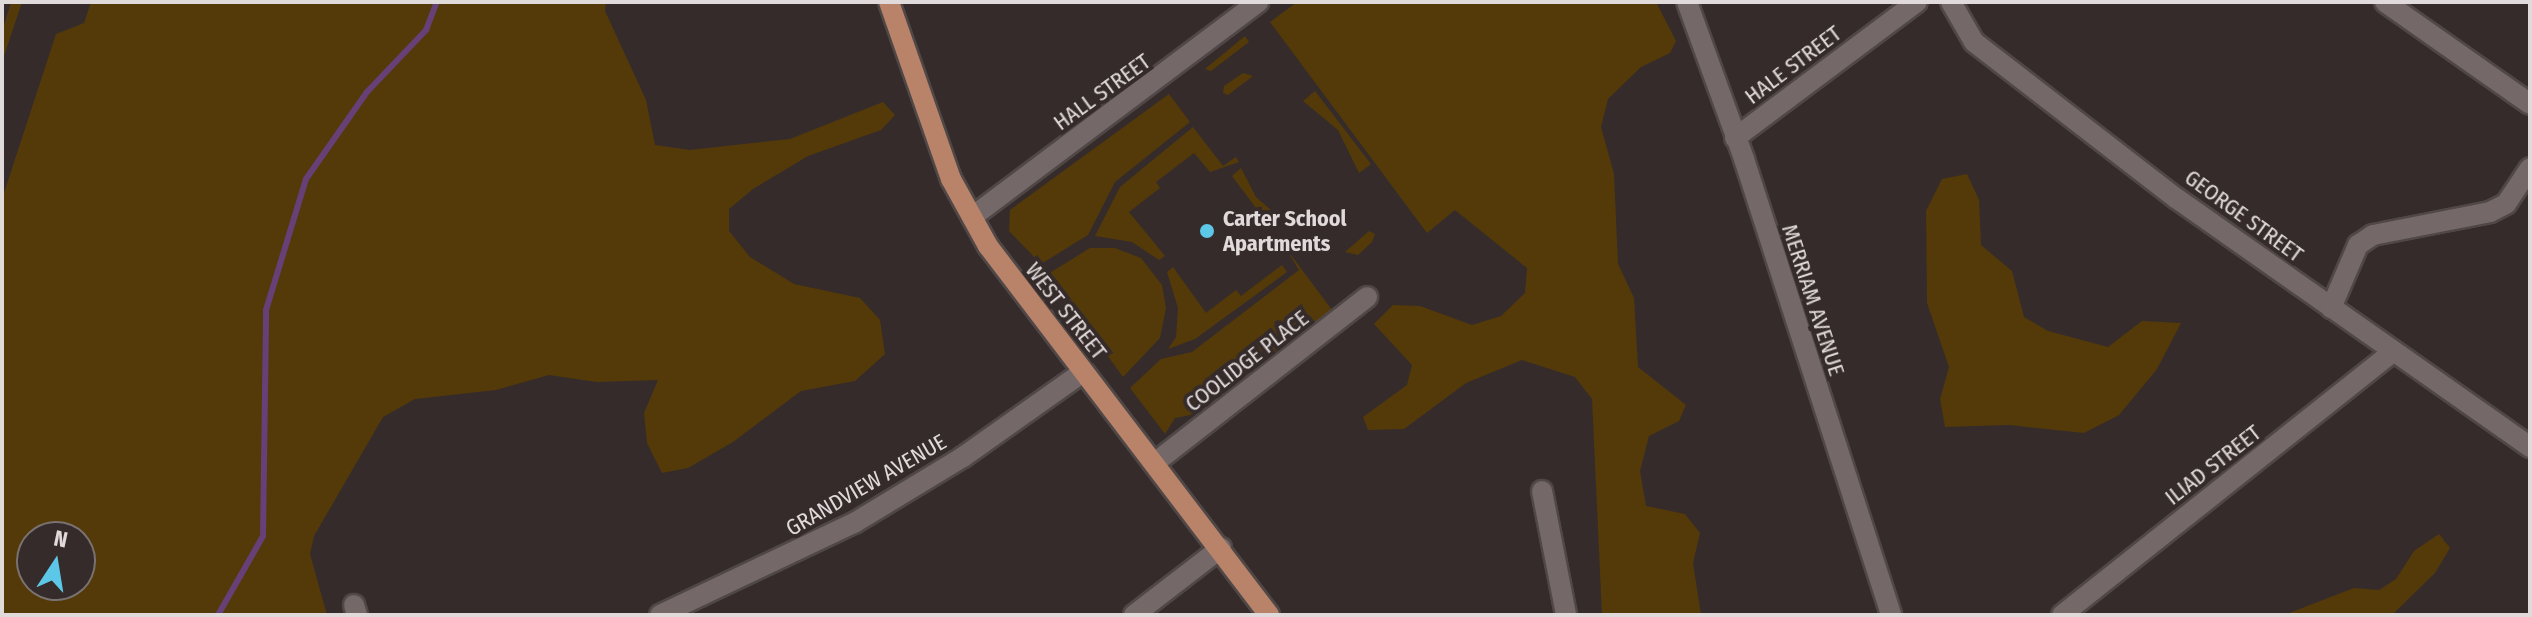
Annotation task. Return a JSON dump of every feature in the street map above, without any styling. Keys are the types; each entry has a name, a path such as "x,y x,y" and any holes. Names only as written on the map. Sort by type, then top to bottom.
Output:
{"main road":[{"name":"WEST STREET","path":"889,2 951,179 1008,277 1156,462 1269,615"}],"street":[{"name":"HALL STREET","path":"972,217 1258,2"},
{"name":"MERRIAM AVENUE","path":"1687,2 1735,138 1891,615"},
{"name":"HALE STREET","path":"1735,138 1917,2"},
{"name":"GEORGE STREET","path":"1951,2 1974,42 2176,198 2530,447"},
{"path":"2385,2 2530,104"},
{"path":"2331,308 2358,245 2373,235 2490,212 2506,204 2530,168"},
{"name":"COOLIDGE PLACE","path":"1156,462 1367,297"},
{"name":"ILIAD STREET","path":"2062,615 2393,352"},
{"name":"GRANDVIEW AVENUE","path":"660,615 854,523 963,457 1083,372"},
{"path":"1542,491 1566,615"},
{"path":"1134,615 1221,548"}],"shaded area":[{"path":"11,2 22,2 2,62 2,32"},
{"path":"91,2 606,2 605,11 646,100 655,145 690,150 790,139 883,102 895,115 881,130 808,156 753,189 729,209 729,231 750,257 794,284 860,298 880,320 885,354 855,381 801,391 733,442 688,468 662,473 647,443 644,413 658,380 597,382 549,375 496,390 415,399 383,417 314,536 310,554 327,615 2,615 2,199 56,34 84,23"},
{"path":"1297,2 1656,2 1676,41 1670,53 1641,67 1608,99 1601,127 1614,174 1618,264 1634,298 1638,367 1686,405 1679,421 1649,436 1640,471 1646,506 1685,514 1700,533 1693,563 1701,615 1602,615 1592,399 1575,377 1522,360 1466,383 1404,429 1368,430 1363,417 1407,385 1412,365 1374,324 1393,305 1420,306 1472,325 1501,316 1525,293 1527,268 1455,210 1427,233 1270,22"},
{"path":"1245,36 1249,42 1211,71 1205,69"},
{"path":"1243,73 1253,76 1228,95 1223,93 1224,86"},
{"path":"1315,91 1371,164 1359,173 1338,130 1303,101"},
{"path":"1169,94 1190,122 1115,182 1088,235 1041,264 1009,231 1010,210"},
{"path":"1193,127 1223,166 1236,157 1239,162 1210,172 1194,153 1156,182 1160,188 1129,212 1165,256 1159,260 1132,242 1095,236 1120,187"},
{"path":"1241,168 1256,197 1279,217 1276,220 1268,224 1232,176"},
{"path":"1967,174 1979,200 1981,245 2012,271 2024,317 2048,331 2108,347 2142,321 2181,323 2157,369 2119,415 2084,433 2009,425 1945,427 1940,399 1949,367 1927,303 1926,211 1942,179"},
{"path":"1369,231 1375,234 1372,242 1358,255 1345,252"},
{"path":"1285,247 1332,310 1190,415 1175,418 1165,434 1130,388 1161,359 1192,352 1299,270"},
{"path":"1090,248 1115,248 1141,258 1162,285 1166,308 1160,338 1123,377 1048,274"},
{"path":"1282,265 1287,272 1195,339 1168,349 1176,337 1178,308 1167,272 1173,267 1206,313 1236,290 1241,296"},
{"path":"2439,534 2450,548 2435,573 2392,615 2284,615 2354,588 2379,590 2396,579 2414,551"}],"waterway":[{"path":"218,615 263,536 266,310 306,179 367,92 426,30 437,2"}],"place":[{"name":"Carter School Apartments","path":"1207,231"}]}
